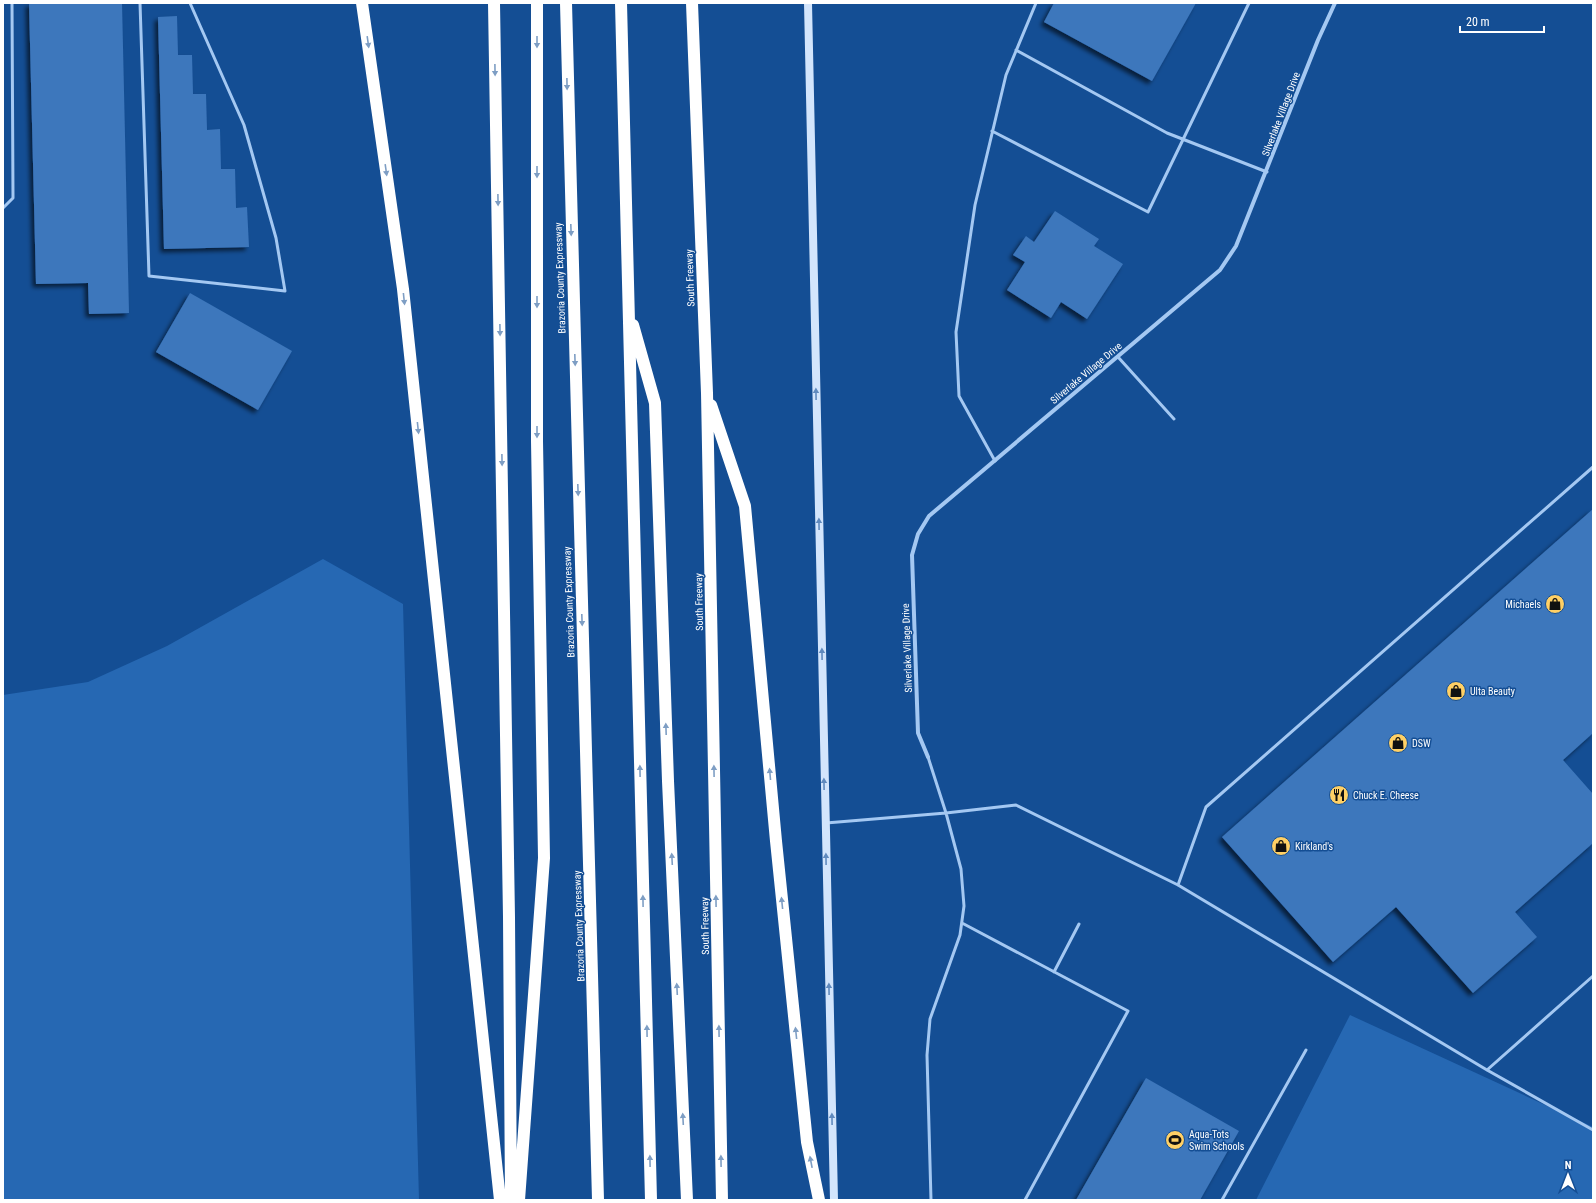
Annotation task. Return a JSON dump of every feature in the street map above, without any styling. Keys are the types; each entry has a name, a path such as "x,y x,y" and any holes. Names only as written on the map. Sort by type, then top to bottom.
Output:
{"highway":[{"path":"362,3 403,289 500,1200"},
{"path":"494,3 509,901 511,1200"},
{"path":"519,1200 544,858 537,441 537,3"},
{"name":"Brazoria County Expressway","path":"566,3 598,1200"},
{"path":"621,3 651,1200"},
{"name":"South Freeway","path":"692,3 707,393 722,1200"},
{"path":"628,306 654,403 669,797 687,1200"},
{"path":"707,393 745,506 776,841 807,1142 819,1200"}],"main road":[{"path":"808,3 834,1200"}],"street":[{"name":"Silverlake Village Drive","path":"928,757 918,733 912,555 918,534 930,516 1220,270 1236,246 1267,172 1318,40 1336,3"}],"lane":[{"path":"3,208 13,198 12,3"},
{"path":"140,3 149,276 285,290 276,238 244,125 190,3"},
{"path":"994,461 959,396 956,332 975,205 992,130 1006,75 1036,3"},
{"path":"992,130 1148,212 1249,3"},
{"path":"1016,50 1167,133 1267,172"},
{"path":"1118,357 1174,419"},
{"path":"1178,885 1206,807 1291,730 1593,466"},
{"path":"928,757 946,813 961,869 964,906 962,923 947,974 930,1019 927,1055 931,1200"},
{"path":"825,823 946,813 1016,805 1178,885 1487,1070 1593,1130"},
{"path":"962,923 1128,1011 1025,1200"},
{"path":"1054,972 1079,924"},
{"path":"1487,1070 1593,976"},
{"path":"1222,1200 1306,1050"}],"shaded area":[{"path":"323,559 403,604 419,1200 3,1200 3,695 88,682 167,646"},
{"path":"1350,1015 1593,1127 1593,1200 1256,1200"}],"building":[{"path":"29,3 122,3 129,313 89,314 88,283 36,284"},
{"path":"1054,3 1196,3 1152,81 1044,22"},
{"path":"177,16 178,55 192,55 193,94 206,94 207,130 220,129 221,169 235,169 236,208 247,207 249,247 164,249 158,17"},
{"path":"1055,211 1099,239 1094,246 1123,264 1087,319 1061,302 1051,318 1007,290 1025,262 1013,255 1026,236 1034,242"},
{"path":"190,293 292,351 258,410 156,352"},
{"path":"1593,509 1593,733 1563,760 1593,794 1593,843 1515,912 1537,937 1473,993 1396,907 1333,962 1222,837"},
{"path":"1146,1078 1239,1131 1200,1200 1076,1200"}],"place":[{"name":"Michaels","path":"1555,604"},
{"name":"Ulta Beauty","path":"1456,691"},
{"name":"DSW","path":"1398,743"},
{"name":"Chuck E. Cheese","path":"1339,795"},
{"name":"Kirkland's","path":"1281,846"},
{"name":"Aqua-Tots Swim Schools","path":"1175,1140"}]}
